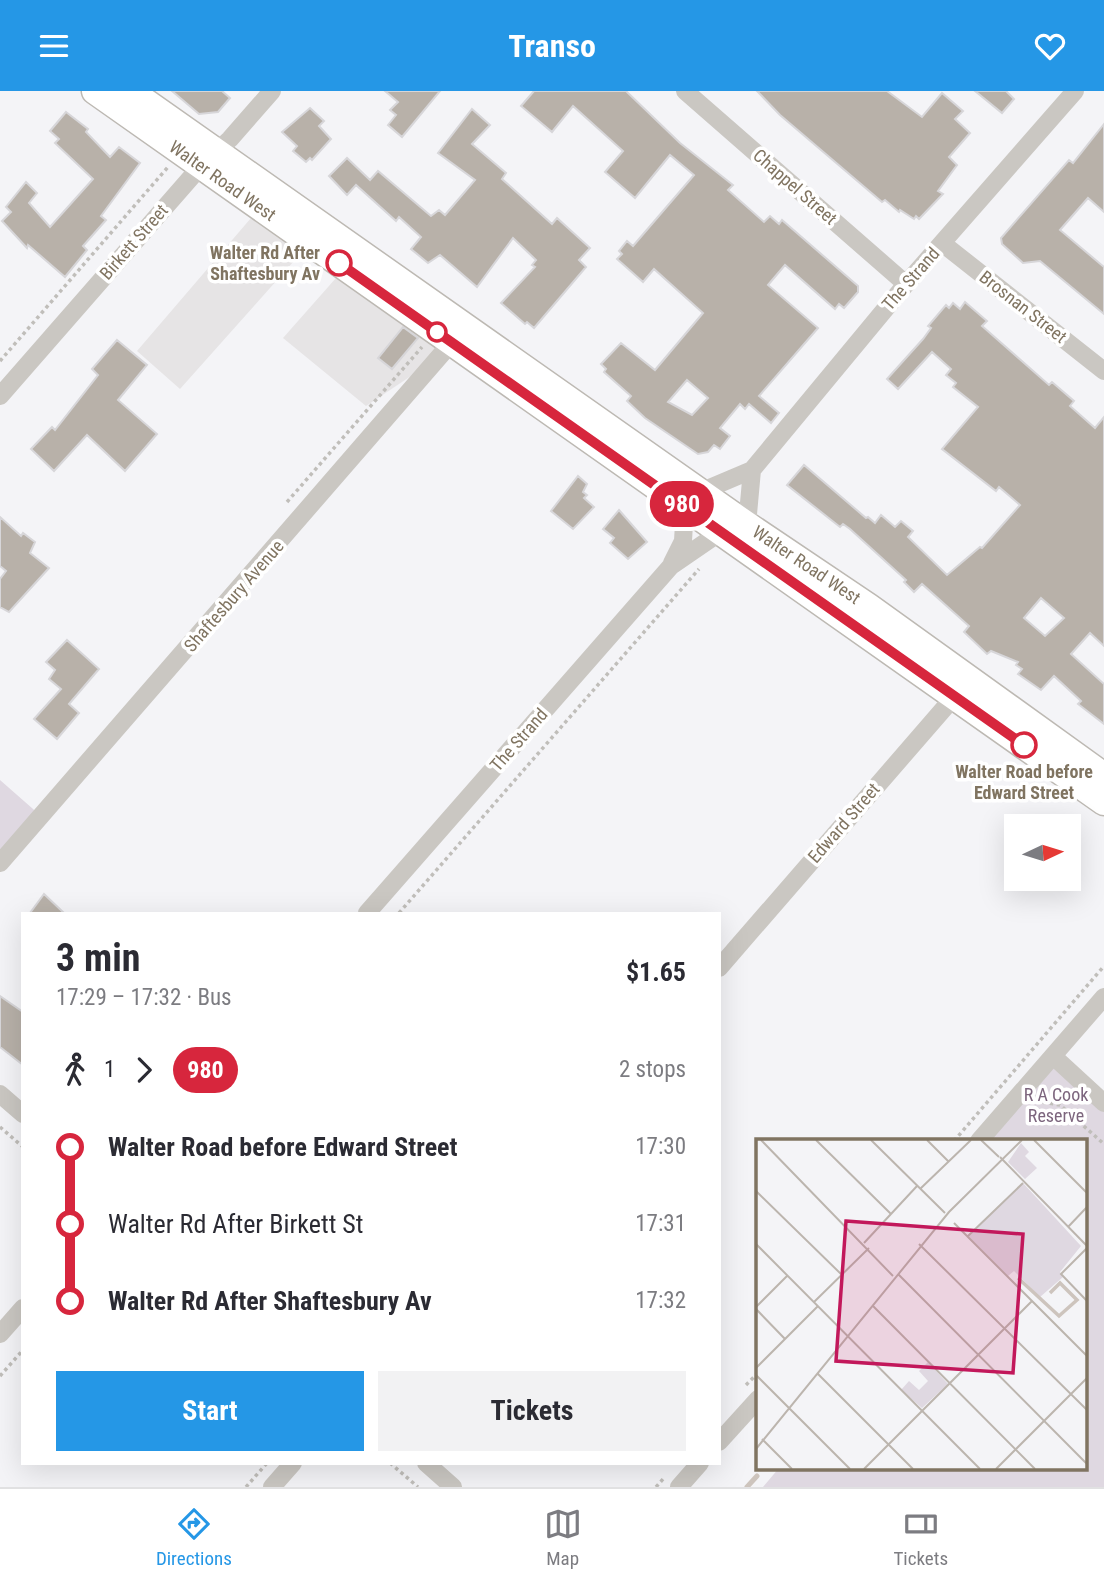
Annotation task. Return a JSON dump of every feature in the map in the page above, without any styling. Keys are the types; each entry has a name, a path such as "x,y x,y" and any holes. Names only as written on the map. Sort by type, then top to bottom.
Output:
{"main road":[{"name":"Walter Road West","path":"95,91 209,159 962,687 1104,776"},
{"name":"Walter Road West","path":"130,91 209,159"},
{"name":"Walter Road West","path":"962,687 1104,802"}],"street":[{"name":"Birkett Street","path":"0,396 271,91"},
{"name":"Chappel Street","path":"685,91 906,284"},
{"name":"The Strand","path":"368,912 671,566 683,541 693,499 752,470 906,284 1075,91"},
{"name":"Brosnan Street","path":"942,243 1104,371"},
{"name":"Shaftesbury Avenue","path":"0,863 459,334"},
{"path":"735,528 752,470"},
{"name":"The Strand","path":"671,566 735,528"},
{"name":"Edward Street","path":"721,966 962,687"},
{"path":"980,1139 1104,997"},
{"path":"1053,1056 1104,1103"},
{"path":"0,1094 21,1112"},
{"path":"0,1334 21,1310"},
{"path":"721,1440 756,1401"},
{"path":"272,1487 291,1465"},
{"path":"428,1465 453,1487"},
{"path":"679,1487 698,1465"}],"path":[{"path":"0,361 172,163"},
{"path":"400,912 700,568"},
{"path":"955,1139 1104,966"},
{"path":"1009,1076 1036,1101 1060,1105 1104,1144"},
{"path":"0,1127 21,1145"},
{"path":"0,1376 21,1352"},
{"path":"246,1487 265,1465"},
{"path":"392,1465 418,1487"}],"shaded area":[{"path":"251,218 302,252 180,389 137,351"},
{"path":"336,278 444,354 366,406 283,338"}],"green space":[{"path":"0,780 41,816 0,861"},
{"name":"R A Cook Reserve","path":"1053,1056 1104,1103 1104,1487 763,1487 778,1469 1086,1469 1086,1139 980,1139"}],"building":[{"path":"172,91 222,91 230,98 218,112 199,114"},
{"path":"385,91 440,91 402,137 388,125 396,115 390,110 398,102"},
{"path":"534,91 626,91 680,143 733,185 728,190 764,222 770,216 779,224 782,220 858,286 858,292 844,308 839,304 835,309 785,265 768,285 818,328 759,396 779,413 771,423 749,404 745,409 740,404 720,428 730,436 720,449 714,445 708,452 698,454 645,418 627,401 631,396 604,372 606,369 601,364 621,343 655,370 703,313 654,269 643,282 617,259 622,254 619,251 627,241 633,246 694,175 670,155 635,198 605,172 623,151 573,106 552,132 521,106","holes":["687,380 708,398 692,415 668,402"]},
{"path":"757,91 887,91 922,117 942,93 963,111 955,119 970,133 949,157 957,165 938,191 943,194 919,219 916,216 914,219 900,210 899,212 885,200 882,202 780,115"},
{"path":"975,91 1006,91 1014,99 1002,113"},
{"path":"310,108 324,121 319,126 331,139 312,160 310,158 306,162 293,151 297,146 282,132"},
{"path":"472,109 490,125 472,144 506,173 502,179 552,224 557,218 590,248 579,260 586,267 534,328 527,322 525,324 501,303 535,267 532,265 536,260 513,238 477,287 440,255 428,263 411,249 421,237 399,217 396,221 356,185 347,195 329,176 347,158 370,180 378,171 431,216 439,210 445,215 475,180 438,153"},
{"path":"66,112 88,129 86,132 110,157 119,147 140,163 101,216 106,220 83,246 87,250 65,277 28,245 27,248 2,221 11,212 6,207 26,182 37,193 29,203 50,227 93,179 55,143 59,139 50,131"},
{"path":"1104,124 1104,212 1088,198 1060,230 1104,267 1104,314 1040,261 1023,263 1002,244 1001,238 1069,160 1073,163"},
{"path":"965,302 987,321 982,326 1049,385 1052,382 1074,401 1070,406 1095,428 1104,417 1104,646 1090,633 1071,654 1104,684 1104,724 1078,704 1081,701 1054,676 1041,690 1018,674 1022,669 1016,665 1018,662 991,651 987,654 964,632 969,626 922,584 914,592 904,582 906,580 850,529 843,524 840,527 787,485 804,465 866,518 875,523 881,515 895,527 901,521 913,531 908,537 947,575 982,548 1020,505 999,487 996,491 942,449 978,407 953,387 956,383 946,375 951,369 932,352 898,389 887,379 923,339 931,328 928,326 946,305 949,308 953,303 960,309","holes":["1041,598 1064,618 1045,636 1024,618"]},
{"path":"403,327 418,338 392,369 378,358"},
{"path":"117,340 147,365 118,400 157,434 125,471 87,435 54,471 31,449 52,427 55,430 98,375 92,369"},
{"path":"578,476 587,484 583,492 587,495 584,498 594,507 573,529 551,511"},
{"path":"619,510 647,542 628,559 610,543 614,538 603,529"},
{"path":"0,517 21,536 23,533 35,542 30,553 49,568 9,612 0,607 0,579 6,571 0,566"},
{"path":"67,640 99,669 69,704 79,713 57,739 34,719 61,689 49,679 55,670 46,662"},
{"path":"44,894 63,912 31,912"},
{"path":"0,996 21,1011 21,1063 0,1047"}],"waterway":[{"path":"747,1487 757,1476"}],"bus line":[{"name":"980","path":"339,263 1024,745"}],"place":[{"name":"Walter Rd After Shaftesbury Av","path":"339,263"},
{"name":"Walter Road before Edward Street","path":"1024,745"}]}
